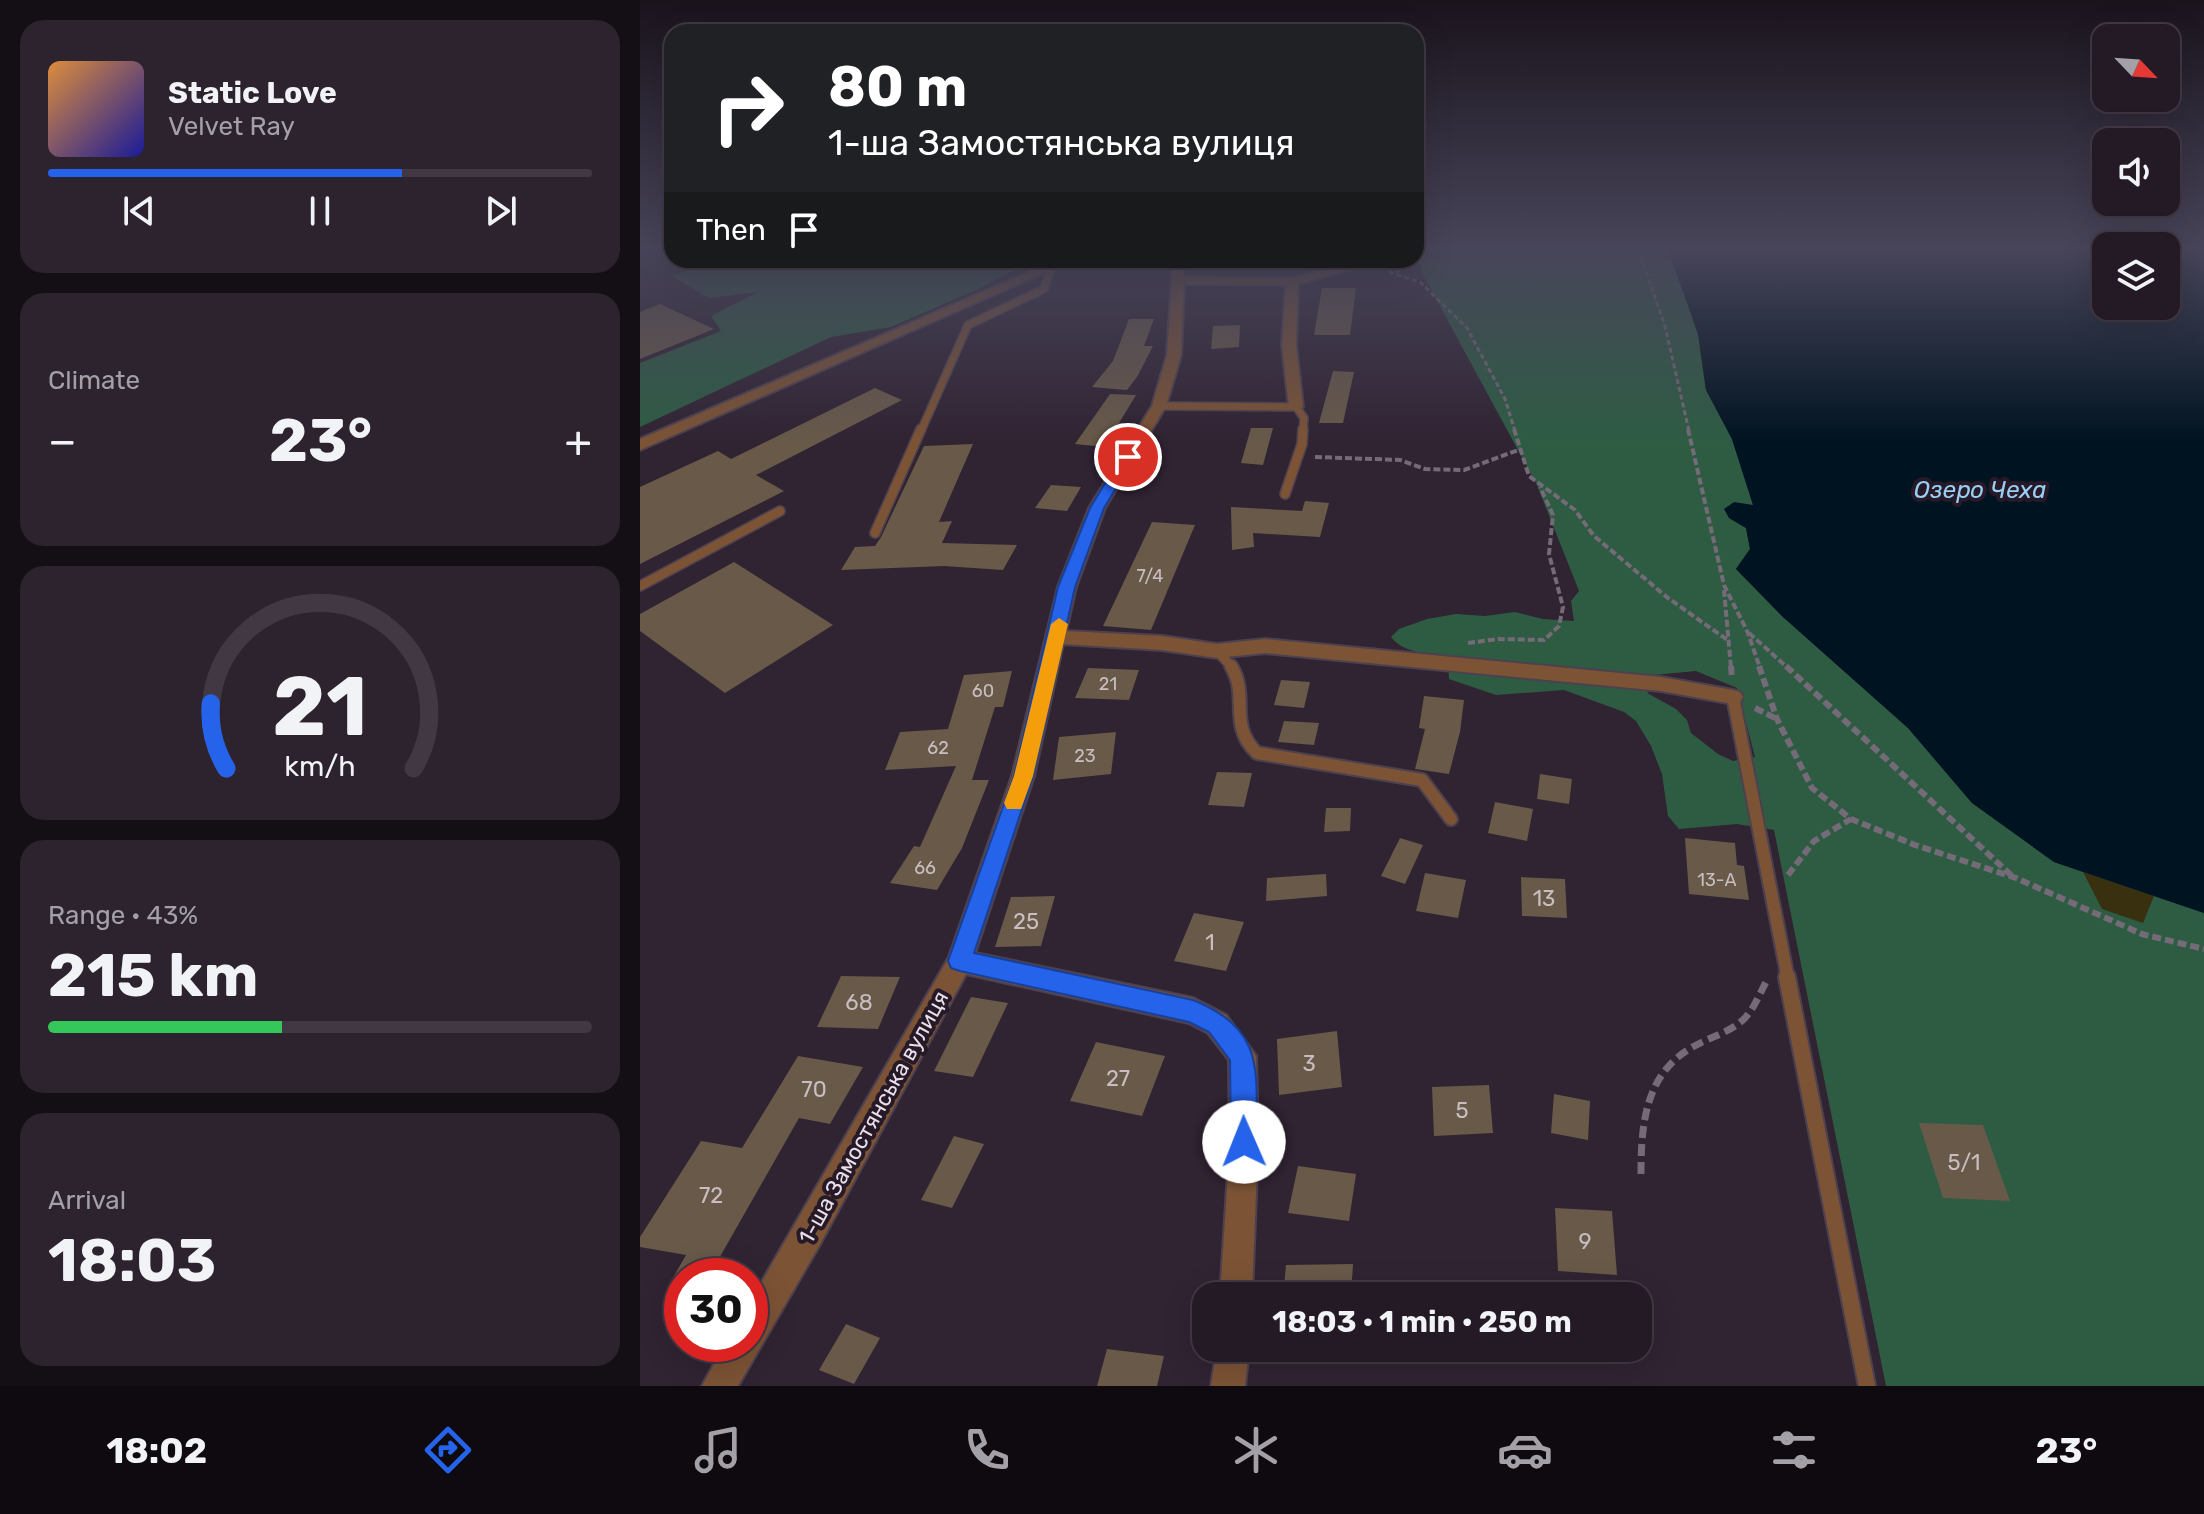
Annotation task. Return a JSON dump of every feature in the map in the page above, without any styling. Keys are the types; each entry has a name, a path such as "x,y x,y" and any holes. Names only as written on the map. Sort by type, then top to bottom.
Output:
{"street":[{"path":"640,445 945,314"},
{"name":"1-ша Замостянська вулиця","path":"768,1303 960,961 1023,776 1067,587 1097,508 1159,406 1174,355 1175,314"},
{"path":"1290,314 1289,345 1296,407"},
{"path":"1057,637 1162,643 1217,651 1265,646 1661,684 1733,697"},
{"path":"960,961 1193,1011 1217,1024 1242,1056 1244,1142 1237,1282"},
{"path":"719,1386 733,1362"},
{"path":"1228,1386 1231,1362"}],"lane":[{"path":"875,533 968,325 992,314"},
{"path":"1159,406 1296,407 1304,418 1298,456 1285,494"},
{"path":"640,586 780,511"},
{"path":"1217,651 1236,672 1240,732 1246,745 1257,753 1422,780 1451,819"},
{"path":"1733,697 1867,1386"}],"path":[{"path":"1452,314 1467,328 1505,399 1529,476 1575,510 1594,536 1668,598 1729,641"},
{"path":"1661,314 1724,585 1733,697"},
{"path":"1298,456 1400,460 1425,469 1464,470 1521,449"},
{"path":"1430,661 1453,645 1498,639 1544,640 1559,626 1563,607 1549,554 1553,515 1540,486"},
{"path":"1724,585 1748,633 1777,719 1812,788 1851,819 1915,845 2016,878 2142,934 2204,949"},
{"path":"1748,633 1841,715 1874,751 1957,828 2016,878"},
{"path":"1773,905 1801,852 1822,832 1851,819"},
{"path":"1641,1174 1644,1112 1649,1093 1660,1074 1692,1047 1713,1040 1748,1015"}],"green space":[{"path":"922,314 891,327 831,337 640,427 640,363 721,331 711,316"},
{"path":"1444,314 1691,314 1698,334 1706,390 1732,439 1753,505 1729,518 1746,528 1750,549 1736,569 1783,617 1908,728 1972,803 2054,862 2204,913 2204,1386 1886,1386 1774,830 1737,824 1679,829 1668,816 1662,774 1651,746 1636,721 1624,712 1564,690 1496,695 1449,679 1448,655 1409,650 1391,637 1399,629 1427,619 1456,614 1485,616 1515,612 1543,619 1574,621 1571,601 1579,591 1537,485","holes":["1696,671 1737,688 1755,757 1733,761 1718,754 1691,733 1687,720 1676,709 1649,694 1641,684 1654,675"]}],"sand":[{"path":"2083,872 2154,896 2143,923 2102,909"}],"water":[{"name":"Озеро Чеха","path":"1691,314 2092,314 2092,320 2180,320 2180,314 2204,314 2204,913 2054,862 1972,803 1908,728 1783,617 1736,569 1750,549 1746,528 1729,518 1724,509 1734,502 1753,505 1732,439 1706,390 1698,334"}],"building":[{"path":"640,314 681,314 714,329 640,359"},
{"path":"1318,314 1353,314 1350,335 1314,335"},
{"path":"1129,319 1154,319 1144,346 1153,346 1137,377 1127,390 1092,387 1113,361"},
{"path":"1240,325 1239,347 1211,349 1213,326"},
{"path":"1333,371 1354,372 1343,423 1319,423"},
{"path":"875,388 902,400 756,475 784,491 640,564 640,487 718,451 731,459"},
{"path":"1110,394 1136,395 1119,423 1123,424 1104,447 1075,444"},
{"path":"1251,428 1273,428 1263,465 1241,463"},
{"path":"973,444 939,522 952,521 942,543 1017,545 1003,570 944,566 841,570 855,547 875,546 924,446"},
{"path":"1051,485 1081,487 1067,511 1035,508"},
{"path":"1305,501 1329,503 1320,537 1253,533 1254,547 1232,550 1231,507 1302,511"},
{"path":"1152,522 1195,525 1151,630 1103,626"},
{"path":"734,562 833,625 725,693 640,631 640,614"},
{"path":"1088,668 1139,670 1129,700 1075,698"},
{"path":"1012,671 1003,707 995,707 972,780 989,780 962,848 937,890 890,883 914,846 920,847 956,766 885,770 900,732 948,729 964,675"},
{"path":"1281,680 1310,682 1304,708 1274,705"},
{"path":"1424,696 1464,700 1460,732 1449,774 1415,769 1425,729 1419,728"},
{"path":"1284,721 1319,723 1314,745 1278,742"},
{"path":"1116,732 1111,774 1053,780 1059,737"},
{"path":"1217,772 1252,773 1244,807 1208,805"},
{"path":"1540,774 1572,779 1569,804 1537,799"},
{"path":"1495,802 1533,809 1527,841 1488,833"},
{"path":"1326,808 1351,808 1350,831 1324,832"},
{"path":"1400,838 1423,845 1405,884 1381,876"},
{"path":"1685,838 1735,843 1737,865 1744,866 1749,900 1689,894"},
{"path":"1425,873 1466,880 1458,918 1416,911"},
{"path":"1326,874 1327,896 1266,901 1267,878"},
{"path":"1521,877 1565,879 1567,918 1522,916"},
{"path":"1055,896 1041,946 995,947 1011,897"},
{"path":"1194,913 1244,922 1226,971 1174,961"},
{"path":"841,976 900,977 878,1029 817,1027"},
{"path":"971,997 1008,1003 973,1077 934,1071"},
{"path":"1337,1031 1342,1087 1279,1095 1277,1039"},
{"path":"1096,1042 1165,1056 1142,1116 1070,1101"},
{"path":"798,1056 863,1067 830,1124 799,1118 719,1258 684,1258 686,1255 640,1247 640,1237 701,1141 742,1148"},
{"path":"1489,1085 1493,1133 1434,1136 1432,1087"},
{"path":"1554,1094 1590,1101 1588,1140 1551,1133"},
{"path":"1919,1123 1983,1125 2010,1201 1943,1198"},
{"path":"954,1136 984,1144 952,1208 921,1200"},
{"path":"1298,1166 1356,1174 1349,1221 1288,1213"},
{"path":"1555,1208 1612,1211 1617,1275 1558,1271"},
{"path":"1353,1264 1352,1282 1284,1282 1286,1265"},
{"path":"846,1324 880,1338 854,1384 819,1370"},
{"path":"1107,1349 1164,1356 1157,1386 1097,1386"}],"slow traffic":[{"path":"1014,803 1059,624"}],"route":[{"path":"1128,457 1097,508 1067,587 1023,776 960,961 1193,1011 1217,1024 1242,1056 1244,1142"}]}
